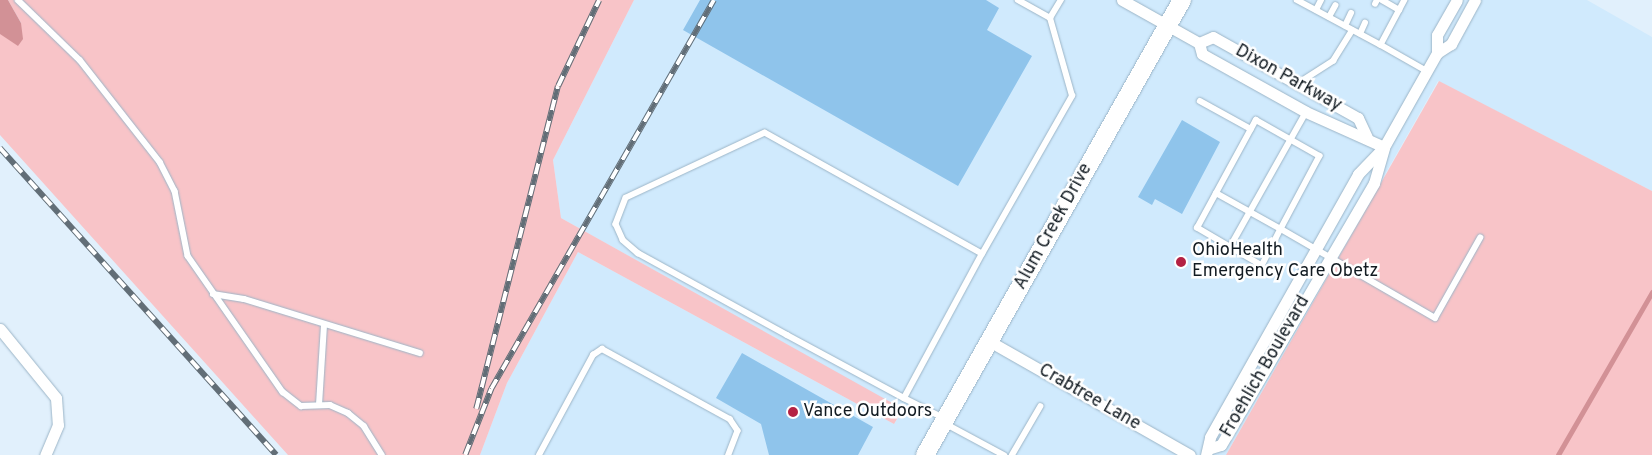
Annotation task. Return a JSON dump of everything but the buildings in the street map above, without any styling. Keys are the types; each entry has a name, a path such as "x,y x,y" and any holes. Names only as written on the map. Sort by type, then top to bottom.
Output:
{"main road":[{"name":"Alum Creek Drive","path":"925,455 1182,0"}],"street":[{"name":"Dixon Parkway","path":"1122,0 1199,43 1202,54 1350,136 1367,137 1384,147"},
{"name":"Froehlich Boulevard","path":"1208,451 1221,445 1374,183 1384,147 1437,52 1437,35 1458,0"},
{"name":"Froehlich Boulevard","path":"1437,52 1451,44 1475,0"},
{"name":"Dixon Parkway","path":"1199,43 1213,37 1358,118 1367,137"},
{"name":"Froehlich Boulevard","path":"1208,451 1210,437 1318,249 1358,174 1384,147"},
{"path":"0,329 50,386 58,425 45,455"},
{"name":"Crabtree Lane","path":"989,341 1190,455"}],"lane":[{"path":"18,0 80,60 160,162 175,191 188,256 291,403 319,405 348,413 364,426 382,455"},
{"path":"1018,0 1050,18"},
{"path":"904,398 982,254 1072,96 1050,18 1060,0"},
{"path":"1298,0 1427,71"},
{"path":"1316,10 1321,0"},
{"path":"1382,0 1400,10"},
{"path":"1381,45 1405,0"},
{"path":"1329,17 1335,6"},
{"path":"1345,26 1351,13"},
{"path":"1360,34 1365,23"},
{"path":"1297,84 1333,61 1352,30"},
{"path":"1200,100 1251,129"},
{"path":"1230,247 1306,112"},
{"path":"1256,120 1291,139 1320,156 1262,266 1197,228 1256,120"},
{"path":"982,254 765,133 626,198 616,224 623,240 638,253 904,398 1004,455"},
{"path":"1216,192 1435,318 1480,238"},
{"path":"213,294 244,299 420,353"},
{"path":"319,405 324,325"},
{"path":"539,455 593,355 602,349 730,419 738,431 729,455"},
{"path":"1012,455 1040,407"}],"shaded area":[{"path":"0,0 8,0 21,23 23,39 18,46 0,34"},
{"path":"8,0 634,0 553,160 561,218 903,409 894,424 578,252 507,383 480,455 288,455 0,135 0,34 21,23"},
{"path":"634,0 1587,0 1652,37 1652,191 1438,81 1226,455 480,455 507,383 578,252 894,424 903,410 561,218 553,160"},
{"path":"1439,81 1652,191 1652,455 1226,455"}],"waterway":[{"path":"1558,455 1652,292"}],"railway":[{"path":"476,409 558,86 599,0"},
{"path":"465,455 491,389 714,0"},
{"path":"0,148 276,455"}],"place":[{"name":"OhioHealth Emergency Care Obetz","path":"1181,262"},
{"name":"Vance Outdoors","path":"793,412"}]}
